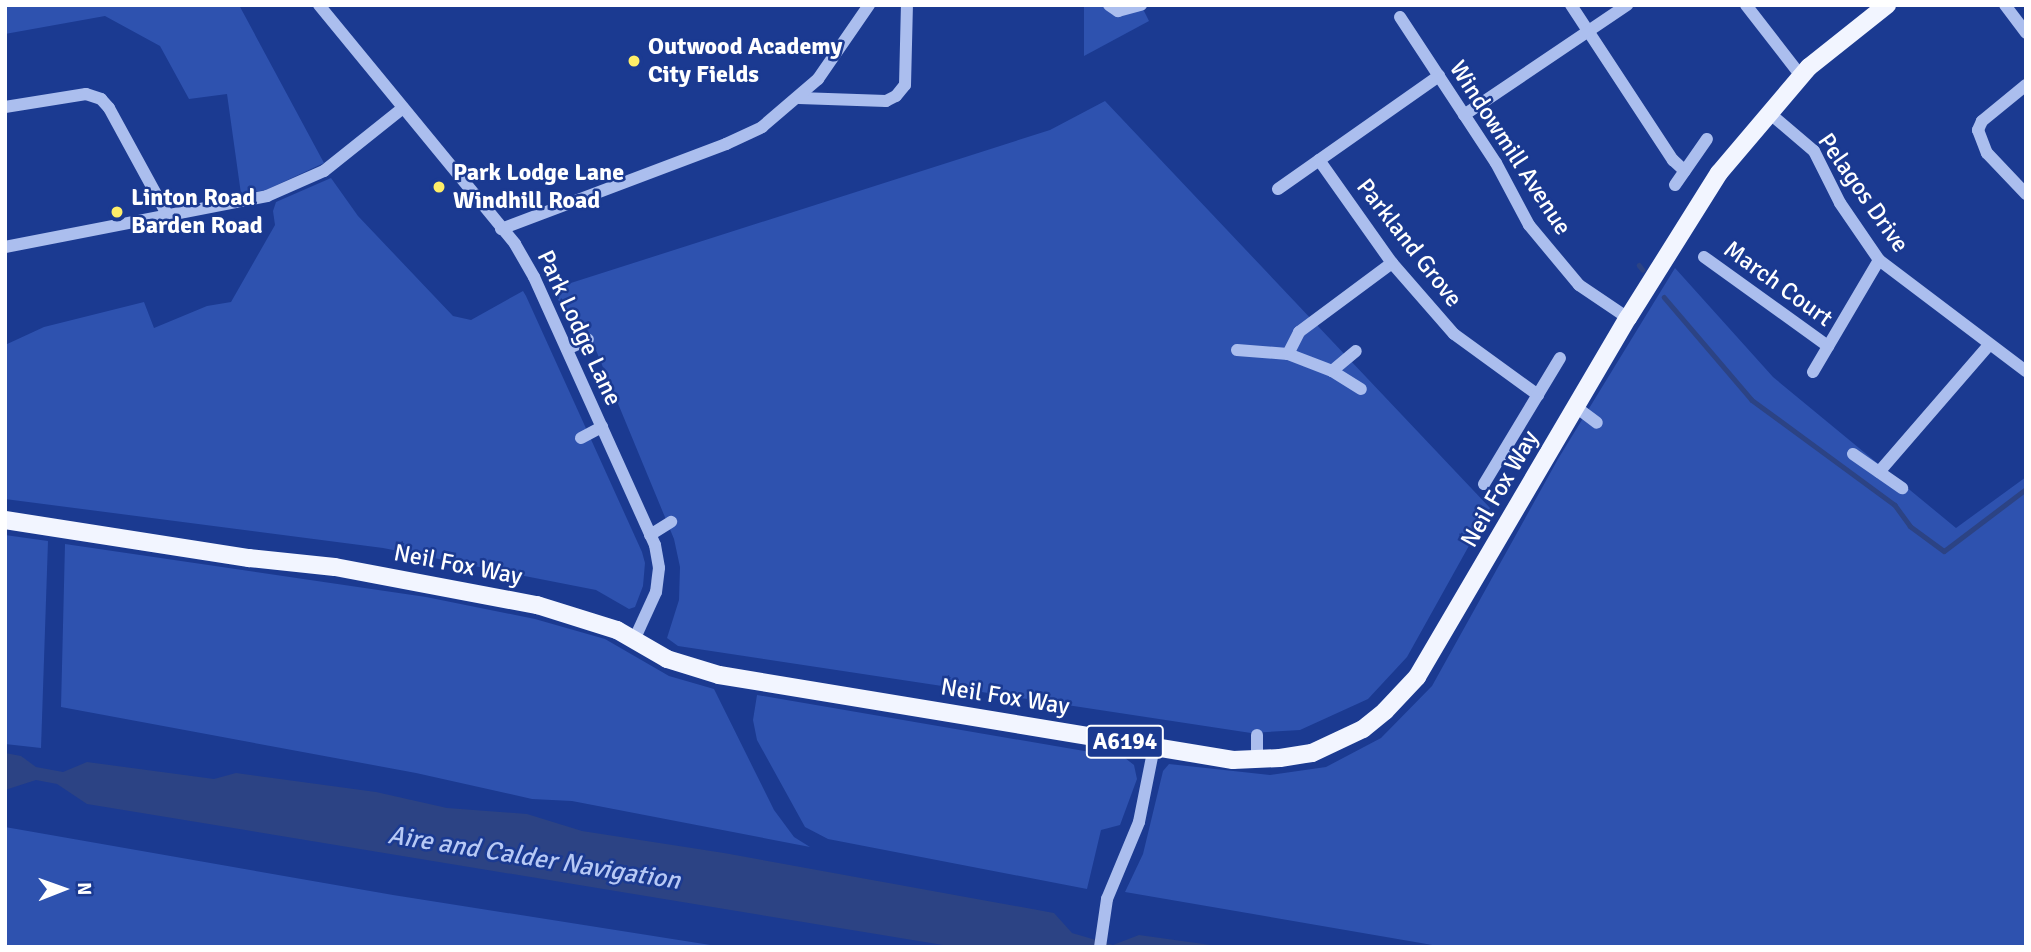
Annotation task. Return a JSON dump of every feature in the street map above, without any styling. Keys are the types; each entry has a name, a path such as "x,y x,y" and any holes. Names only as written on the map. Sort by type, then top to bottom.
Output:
{"main road":[{"name":"Neil Fox Way","path":"5,520 444,586 575,615 617,630 676,663 719,675 1233,760 1257,760 1312,752 1347,738 1370,723 1406,691 1427,663 1628,318 1719,173 1801,76 1887,5"}],"street":[{"name":"Park Lodge Lane","path":"319,5 523,255 650,534 657,556 658,583 634,640"},
{"path":"500,229 726,144 762,127 799,98 841,50 869,5"},
{"path":"799,98 886,101 896,96 905,85 907,5"},
{"path":"1109,5 1118,11 1141,5"},
{"path":"1571,5 1673,160 1685,171"},
{"path":"1464,115 1627,5"},
{"path":"1746,5 1801,76"},
{"path":"2005,5 2026,33"},
{"name":"Windowmill Avenue","path":"1400,17 1496,163 1529,225 1579,285 1628,318"},
{"path":"1278,189 1439,76"},
{"path":"2026,85 1982,121 1978,130 1987,153 2026,194"},
{"path":"5,107 86,94 101,99 109,108 168,216"},
{"path":"5,247 267,197 324,171 403,108"},
{"name":"Pelagos Drive","path":"1768,112 1814,151 1840,203 1879,260 2026,371"},
{"path":"1675,185 1706,139"},
{"name":"Parkland Grove","path":"1320,160 1392,263 1454,334 1538,395"},
{"name":"March Court","path":"1704,257 1828,346"},
{"name":"March Court","path":"1813,372 1879,260"},
{"path":"1288,354 1299,332 1392,263"},
{"path":"567,349 588,339"},
{"path":"1879,472 1989,345"},
{"path":"1237,349 1288,354 1332,371 1361,389"},
{"path":"1332,371 1356,351"},
{"path":"1484,484 1560,358"},
{"path":"1576,407 1597,423"},
{"path":"581,438 602,427"},
{"path":"1853,454 1902,488"},
{"path":"650,534 671,522"},
{"path":"1257,735 1257,760"},
{"path":"1100,947 1107,899 1145,804 1154,747"}],"shaded area":[{"path":"5,5 239,5 324,163 266,190 241,194 227,94 189,99 160,46 105,16 5,34"},
{"path":"1084,5 1141,5 1149,21 1084,56"},
{"path":"1105,101 1490,508 1407,657 1368,699 1300,730 1251,733 678,646 667,638 679,600 680,567 674,539 588,331 583,325 577,327 572,324 552,289 1050,130"},
{"path":"331,178 358,216 453,316 471,320 523,291 642,552 645,563 643,586 635,607 629,609 596,590 383,548 5,499 5,345 44,327 144,302 154,328 207,306 231,302 275,225 273,211 276,202"},
{"path":"1675,268 1773,377 1956,528 2026,477 2026,947 1444,947 1125,892 1143,854 1163,771 1169,764 1270,775 1326,767 1381,738 1432,686 1558,459"},
{"path":"5,535 48,541 41,748 5,744"},
{"path":"65,544 426,597 535,619 605,639 669,676 714,689 774,810 794,837 810,847 572,801 532,799 416,773 61,707"},
{"path":"757,695 1125,758 1134,765 1137,779 1120,825 1101,830 1087,889 828,839 805,827 757,740 753,720"},
{"path":"5,827 393,895 723,947 5,947"}],"water":[{"name":"Aire and Calder Navigation","path":"5,753 21,756 36,767 63,772 87,762 214,779 236,773 376,792 447,808 527,814 582,831 724,853 1054,913 1072,933 1113,945 1139,935 1225,947 943,945 87,804 57,784 36,780 5,790"}],"waterway":[{"path":"1639,265 1643,270"},
{"path":"1664,297 1752,400 1895,505 1910,526 1944,551 2026,489"}],"place":[{"name":"Outwood Academy City Fields","path":"634,61"},
{"name":"Park Lodge Lane Windhill Road","path":"439,187"},
{"name":"Linton Road Barden Road","path":"117,212"}]}
